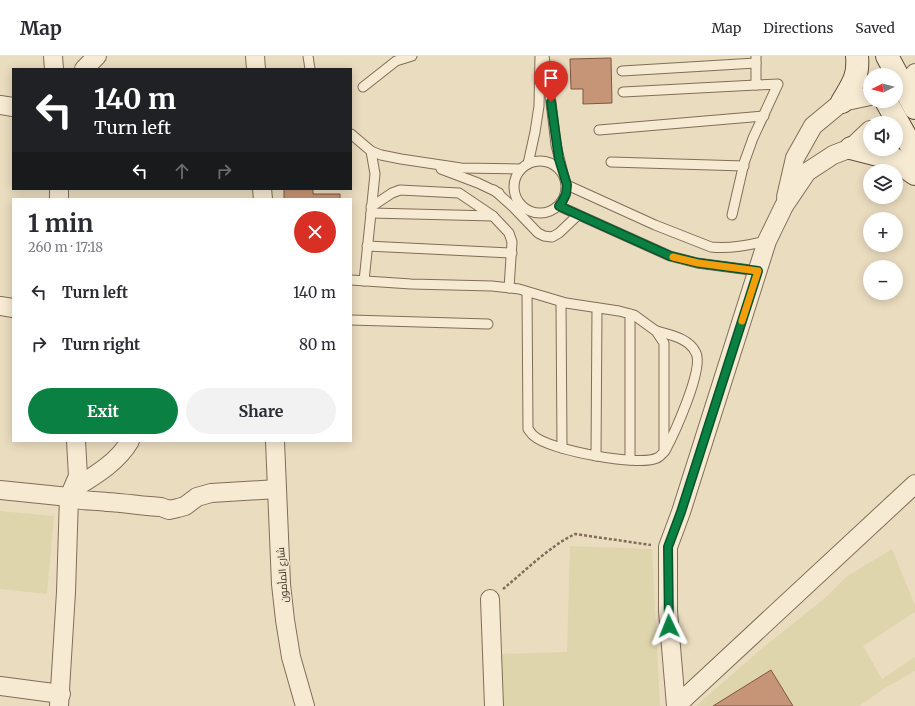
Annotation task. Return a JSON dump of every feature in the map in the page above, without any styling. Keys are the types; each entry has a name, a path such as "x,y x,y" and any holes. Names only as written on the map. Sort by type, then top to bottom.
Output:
{"main road":[{"path":"842,102 855,81 858,67 856,56"},
{"path":"861,56 868,68"},
{"path":"887,56 890,68"},
{"path":"901,108 915,153"},
{"path":"851,148 894,159 915,174"}],"street":[{"path":"53,56 54,68"},
{"path":"85,68 97,56"},
{"path":"255,56 256,68"},
{"path":"784,206 794,158 813,126 842,102 863,98"},
{"path":"0,105 12,107"},
{"path":"676,706 668,611 668,547 681,512 767,241 784,206 807,172 833,155 851,148 863,137"},
{"path":"0,306 12,308"},
{"path":"0,686 60,700 71,493 78,476 76,442"},
{"path":"0,490 71,493 112,463 124,451 129,442"},
{"name":"شارع المأمون","path":"274,442 281,584 285,620 291,656 305,706"},
{"path":"676,706 915,484"},
{"path":"71,493 77,500 161,507 168,510 185,506 197,497 211,493 277,489"},
{"path":"490,599 494,706"}],"lane":[{"path":"308,56 310,68"},
{"path":"363,87 396,61 412,56"},
{"path":"540,56 539,106 535,132 524,166 516,176 514,184 514,193 517,201 523,208 530,212 539,214 548,213 559,206 566,194 566,180 556,145 544,56"},
{"path":"622,71 756,59 756,85"},
{"path":"623,92 778,84 753,138 744,166 732,215"},
{"path":"598,130 764,116"},
{"path":"352,135 371,151 381,155 426,164 461,168 524,166 536,161 544,161 559,169 566,180 655,224 711,247 727,248 767,241"},
{"path":"364,281 375,174 371,151"},
{"path":"611,162 744,166"},
{"path":"426,164 478,183 517,201"},
{"path":"371,210 392,193 400,190 459,193 493,216 509,233 512,242 509,288"},
{"path":"494,190 538,233 544,236 552,237 559,233 578,215"},
{"path":"559,206 670,256 698,263 758,271"},
{"path":"371,210 493,216"},
{"path":"367,246 512,253"},
{"path":"352,280 509,288 527,292 561,302 634,315 656,331 680,338 690,345 696,353 698,363 696,373 672,439 664,452 658,458 646,461 596,456 548,444 534,437 528,429 527,292"},
{"path":"561,302 562,448"},
{"path":"596,456 597,308"},
{"path":"630,314 630,460"},
{"path":"352,320 488,324"},
{"path":"656,331 664,343 664,452"}],"path":[{"path":"490,599 552,549 575,534 668,547"}],"shaded area":[{"path":"0,511 54,516 47,594 0,589"},
{"path":"570,546 652,549 660,706 501,706 500,654 567,652"},
{"path":"892,549 915,605 915,612 863,646 882,679 915,657 915,671 888,686 859,706 793,706 771,670 713,706 696,706 759,651 825,598 846,577"}],"building":[{"path":"611,58 612,103 583,104 583,89 571,89 570,59"},
{"path":"284,190 313,190 313,194 340,194 340,198 284,198"},
{"path":"771,670 793,706 713,706"}],"slow traffic":[{"path":"673,257 698,263 758,271 742,321"}],"route":[{"path":"551,102 556,145 567,185 566,194 559,206 670,256 698,263 758,271 681,512 668,547 669,626"}]}
